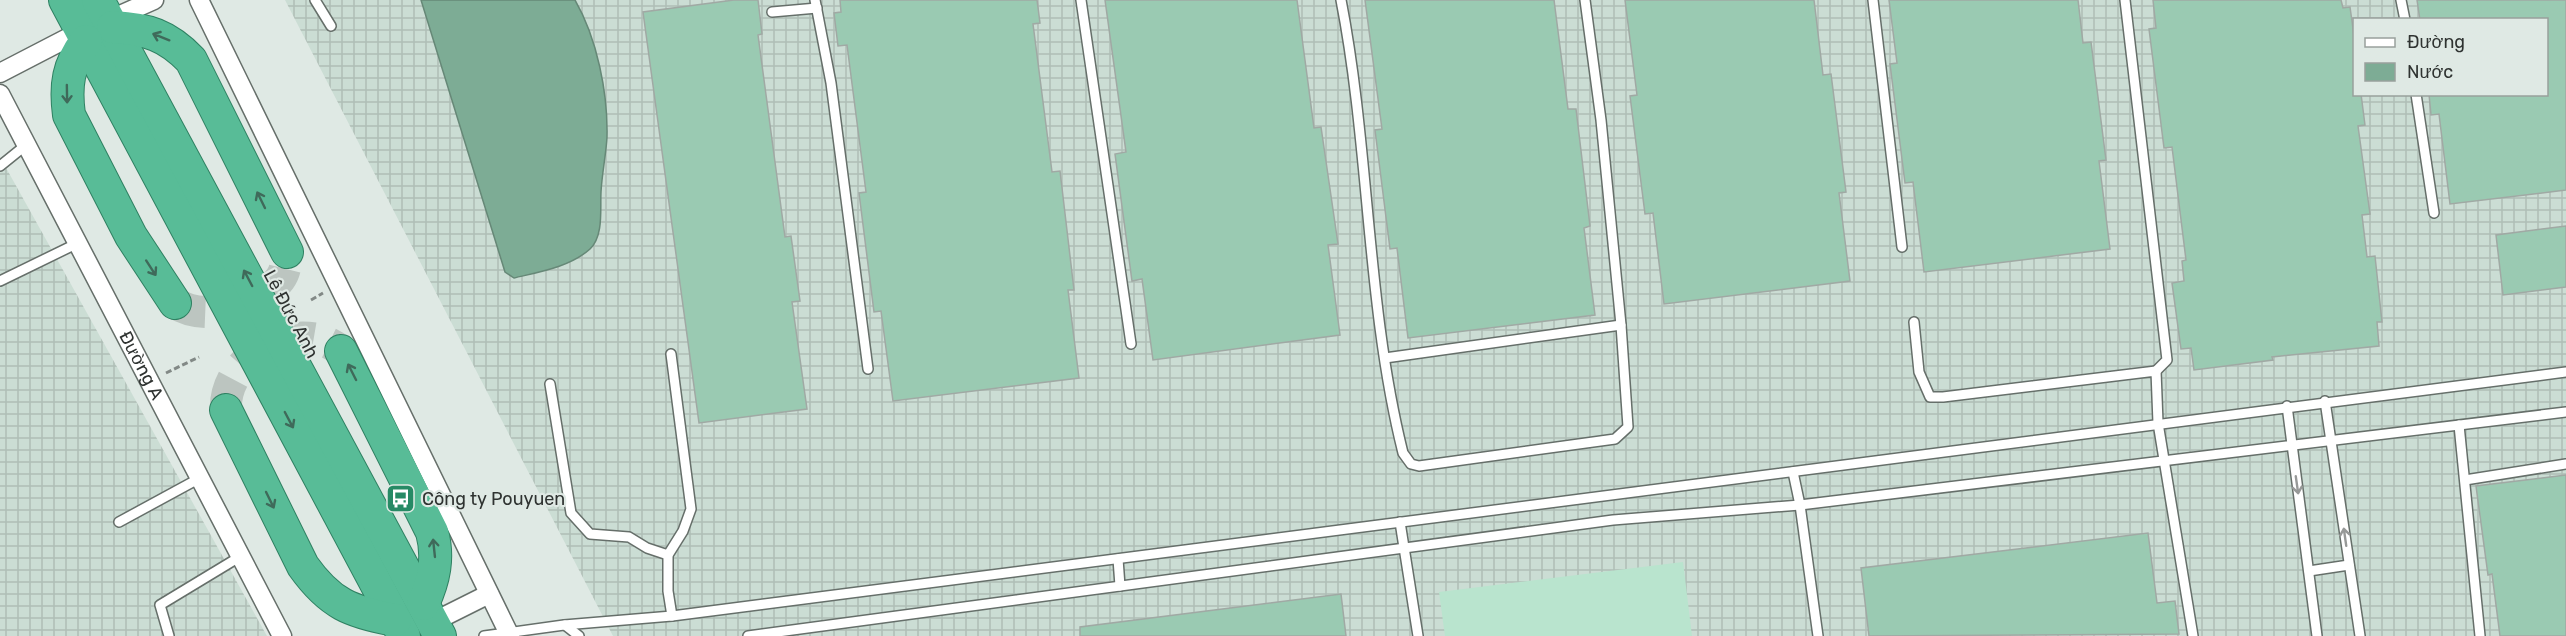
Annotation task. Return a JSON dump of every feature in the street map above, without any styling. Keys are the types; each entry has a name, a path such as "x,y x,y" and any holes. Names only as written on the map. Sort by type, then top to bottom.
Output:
{"highway":[{"name":"Lê Đức Anh","path":"65,0 98,24 140,76 172,104 224,189 403,527 407,544 405,570 432,621"},
{"name":"Lê Đức Anh","path":"98,24 113,90 119,130 127,150 336,557 352,570 375,582 402,632"},
{"path":"175,303 131,236 69,115 66,93 74,56 98,24 138,28 159,35 175,43 191,60 287,252"},
{"path":"341,351 432,532 436,546 432,621"},
{"path":"226,410 303,566 318,588 338,604 402,632"}],"street":[{"path":"0,73 98,24 154,0"},
{"path":"199,0 508,633"},
{"name":"Đường A","path":"0,94 282,636"},
{"path":"432,621 489,594"}],"lane":[{"path":"315,0 331,26"},
{"path":"1081,0 1131,344"},
{"path":"1341,0 1362,150 1385,358 1403,453 1411,464 1419,466 1615,439 1628,428 1621,325 1601,120 1585,0"},
{"path":"1874,0 1902,247"},
{"path":"1914,322 1920,372 1930,396 1943,397 2156,371 2167,360 2125,0"},
{"path":"2402,0 2404,18"},
{"path":"772,12 816,4 831,83 868,369"},
{"path":"2416,96 2434,213"},
{"path":"0,166 26,145"},
{"path":"0,281 78,243"},
{"path":"1385,358 1621,325"},
{"path":"670,354 691,509 683,531 668,555 668,591 672,616"},
{"path":"2156,371 2158,423 2193,636"},
{"path":"484,636 564,625 672,616 2325,401 2566,372"},
{"path":"550,384 571,513 590,534 629,537 647,548 668,555"},
{"path":"2325,401 2360,636"},
{"path":"2287,406 2317,636"},
{"path":"748,636 1613,520 1800,505 2165,463 2566,412"},
{"path":"2459,425 2480,636"},
{"path":"2464,480 2566,464"},
{"path":"1793,472 1800,505 1818,636"},
{"path":"119,522 200,478"},
{"path":"1400,522 1406,548 1418,636"},
{"path":"169,636 160,605 241,556"},
{"path":"1118,559 1120,586"},
{"path":"2309,571 2349,566"},
{"path":"564,625 579,636"}],"path":[{"path":"150,381 199,357"}],"shaded area":[{"path":"285,0 2566,0 2566,636 613,636"},
{"path":"0,157 267,636 0,636"},
{"path":"1683,562 1692,636 1445,636 1439,592"}],"water":[{"path":"421,0 575,0 583,15 600,66 607,120 599,229 594,243 582,255 554,268 514,278 505,272"}],"building":[{"path":"734,0 758,0 762,34 758,35 785,237 791,236 800,301 792,302 807,409 699,423 643,12"},
{"path":"840,0 1037,0 1040,23 1033,24 1052,172 1060,171 1074,290 1068,290 1079,378 893,401 881,311 874,312 859,193 866,192 847,45 838,46 834,13 841,12"},
{"path":"1105,0 1297,0 1314,128 1321,127 1338,244 1328,245 1340,335 1153,360 1142,279 1132,281 1115,154 1126,152"},
{"path":"1365,0 1554,0 1568,109 1576,109 1590,226 1584,228 1595,315 1408,338 1397,248 1390,249 1375,130 1382,129"},
{"path":"1625,0 1814,0 1823,75 1831,74 1846,192 1839,193 1850,281 1664,304 1653,213 1645,214 1630,96 1637,95"},
{"path":"1889,0 2078,0 2083,43 2091,42 2106,160 2099,161 2110,249 1924,272 1913,182 1905,183 1890,64 1897,63"},
{"path":"2153,0 2341,0 2343,8 2350,7 2353,29 2353,96 2361,96 2365,125 2358,126 2370,214 2362,215 2367,257 2375,256 2382,322 2377,322 2379,346 2272,357 2273,360 2194,370 2191,348 2181,349 2172,283 2184,281 2182,261 2186,260 2172,147 2164,148 2149,29 2156,28"},
{"path":"2417,0 2566,0 2566,190 2450,204 2439,114 2431,115 2429,96 2548,96 2548,18 2420,18"},
{"path":"2566,226 2566,287 2503,295 2496,235"},
{"path":"2566,475 2566,636 2500,636 2492,574 2488,575 2476,486"},
{"path":"2148,533 2157,603 2175,601 2179,634 1869,636 1861,568"},
{"path":"1341,594 1346,636 1080,636 1080,627"}],"tunnel":[{"path":"175,303 201,312 216,312 245,305 259,298 280,279 285,269 287,252"},
{"path":"226,410 228,390 237,373 250,358 267,347 285,340 305,337 324,341 341,351"}],"place":[{"name":"Công ty Pouyuen","path":"401,499"}]}
